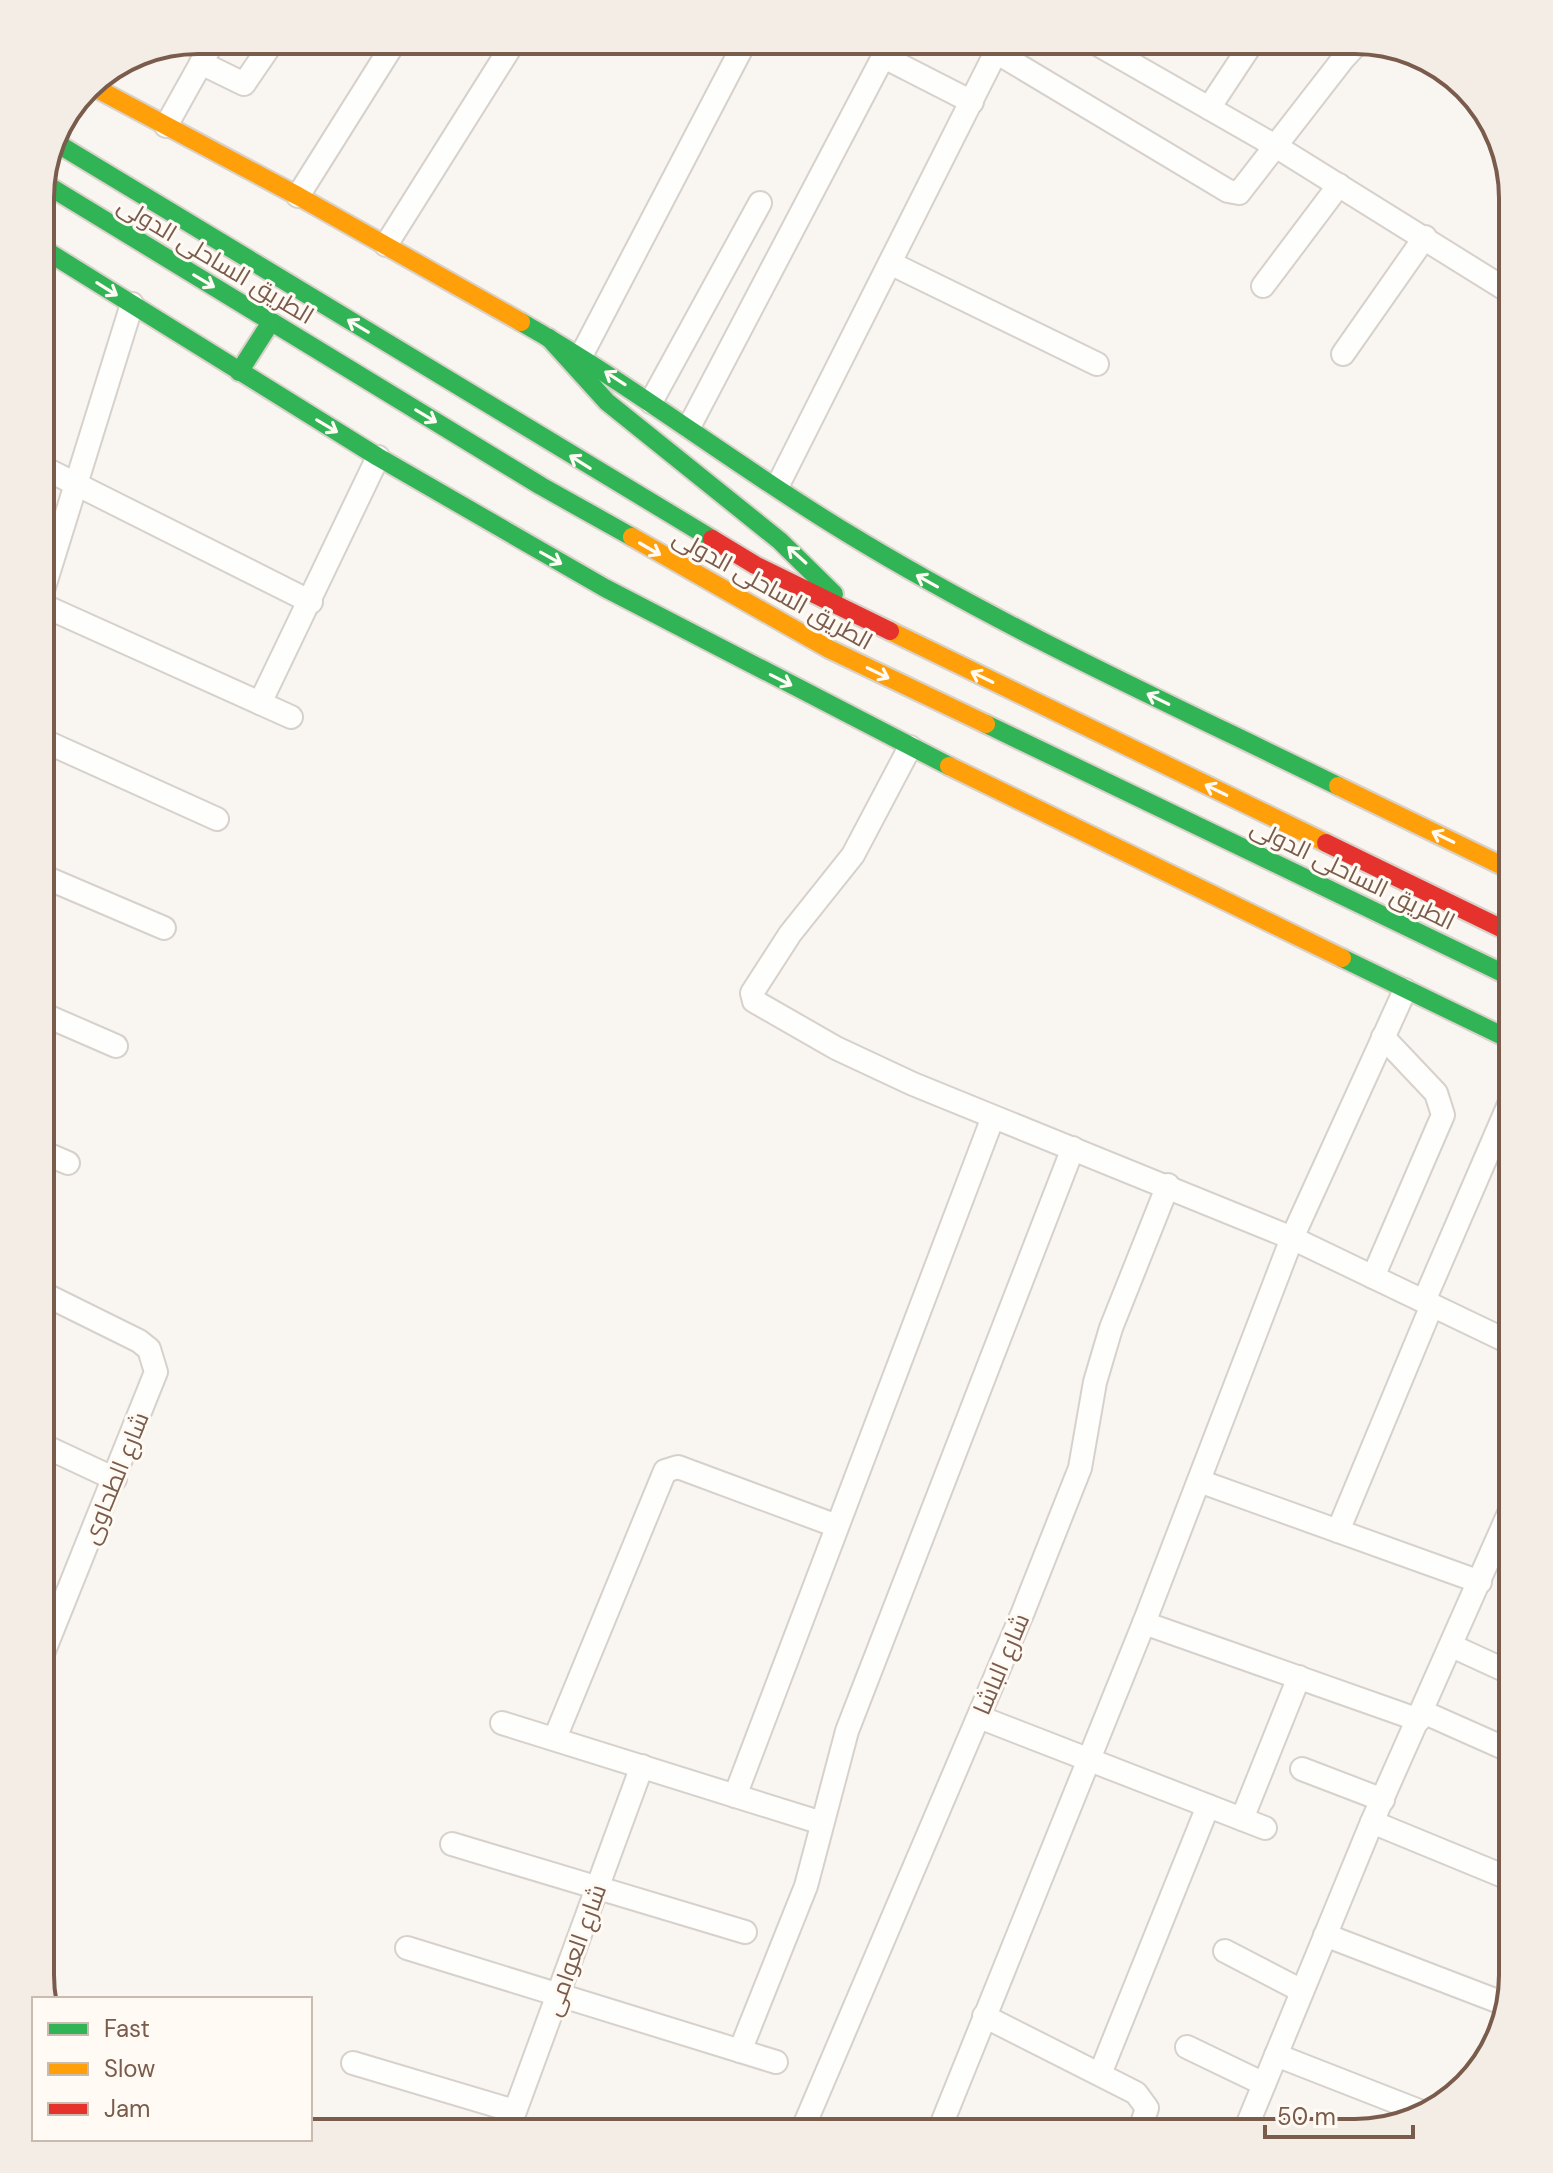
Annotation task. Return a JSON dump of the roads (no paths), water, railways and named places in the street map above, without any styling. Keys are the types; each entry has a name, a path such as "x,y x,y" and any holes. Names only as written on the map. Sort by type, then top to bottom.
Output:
{"main road":[{"path":"102,91 298,196 581,356 845,532 986,614 1499,864"},
{"name":"الطريق الساحلى الدولى","path":"64,147 755,565 1499,927"},
{"name":"الطريق الساحلى الدولى","path":"54,189 541,486 829,649 1499,971"},
{"path":"54,256 378,457 605,588 910,747 1499,1034"},
{"path":"239,372 271,322"},
{"path":"549,338 565,361 607,400 801,558 849,613"}],"street":[{"path":"166,126 206,54"},
{"path":"201,63 244,84 264,54"},
{"path":"298,196 386,54"},
{"path":"386,245 506,54"},
{"path":"581,356 739,54"},
{"path":"689,427 885,54"},
{"path":"896,54 972,102"},
{"path":"778,485 995,54"},
{"path":"1012,54 1234,193 1244,190 1348,54"},
{"path":"1114,54 1277,147 1499,285"},
{"path":"1209,108 1245,54"},
{"path":"1263,286 1339,185"},
{"path":"651,402 760,203"},
{"path":"1343,354 1425,237"},
{"path":"892,264 1097,364"},
{"path":"54,553 132,304"},
{"path":"260,703 378,457"},
{"path":"54,473 311,602"},
{"path":"54,608 291,717"},
{"path":"54,745 217,819"},
{"path":"910,747 853,855 772,960 752,993 754,1001 836,1048 993,1117 1168,1185 1292,1238 1499,1337"},
{"path":"54,881 164,928"},
{"path":"944,2119 1090,1760 1292,1238 1405,990"},
{"path":"54,1019 116,1046"},
{"path":"1373,1277 1443,1115 1436,1093 1383,1037"},
{"path":"735,1796 993,1117"},
{"path":"1338,1531 1499,1129"},
{"path":"740,2051 806,1886 847,1731 1073,1148"},
{"path":"54,1157 68,1163"},
{"name":"شارع الباشا","path":"807,2119 979,1717 1080,1468 1095,1382 1107,1340 1168,1185"},
{"name":"شارع الطحاوى","path":"54,1299 139,1341 149,1349 156,1372 54,1627"},
{"path":"54,1451 115,1479"},
{"path":"555,1738 665,1471 678,1467 837,1526"},
{"path":"1199,1481 1480,1582"},
{"path":"1250,2119 1372,1822 1499,1537"},
{"path":"1144,1623 1421,1716 1499,1747"},
{"path":"1452,1646 1499,1668"},
{"path":"1242,1819 1299,1677"},
{"path":"979,1717 1265,1828"},
{"path":"502,1723 822,1823"},
{"name":"شارع العوامى","path":"511,2119 642,1766"},
{"path":"1302,1769 1383,1800"},
{"path":"1100,2074 1208,1806"},
{"path":"1372,1822 1499,1874"},
{"path":"452,1844 745,1932"},
{"path":"1325,1935 1496,2001"},
{"path":"407,1948 776,2062"},
{"path":"1225,1951 1302,1991"},
{"path":"984,2016 1143,2099 1146,2119"},
{"path":"1187,2047 1264,2084"},
{"path":"1276,2055 1411,2108"},
{"path":"353,2063 502,2119"}]}
